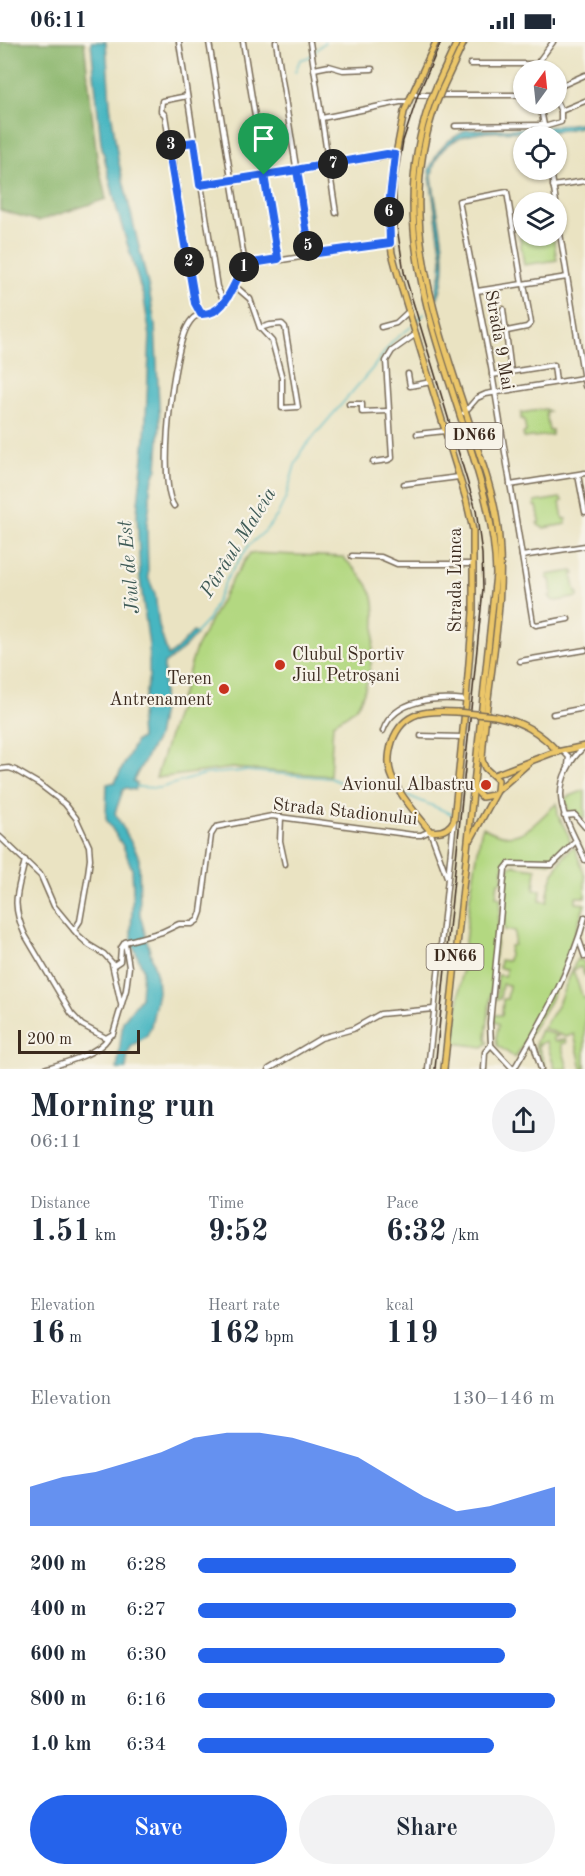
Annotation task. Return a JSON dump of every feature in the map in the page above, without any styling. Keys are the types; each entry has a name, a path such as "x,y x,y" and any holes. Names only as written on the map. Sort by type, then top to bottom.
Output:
{"main road":[{"path":"407,102 436,42"},
{"name":"DN66","path":"457,42 415,156 411,197 416,259 463,413 487,503 495,557 495,588 475,779"},
{"name":"DN66","path":"440,86 464,42"},
{"name":"Strada Lunca","path":"407,102 395,155 389,206 390,243 472,524 474,564 471,641 454,820"},
{"name":"DN66","path":"463,413 492,494 501,557 501,588 482,757 483,765 491,773"},
{"path":"454,820 444,831 430,831 398,788 390,772 388,759 391,746 399,727 408,719 421,713 436,711 495,716 528,727 560,751"},
{"path":"531,761 496,792 486,797 482,797 474,787 475,779 479,774 491,773 560,751 585,747"},
{"path":"491,773 499,782 496,792"},
{"name":"DN66","path":"444,1069 474,787"},
{"name":"DN66","path":"468,843 496,792"}],"street":[{"path":"179,42 217,287 224,301"},
{"path":"174,506 169,498 166,428 183,335 194,317 214,311 224,301 235,286 245,265 209,42"},
{"path":"243,42 278,259"},
{"path":"276,42 310,254"},
{"path":"310,42 336,213"},
{"path":"541,60 553,42"},
{"path":"470,64 513,64"},
{"path":"314,69 329,66 343,70 372,69"},
{"path":"567,83 585,75"},
{"path":"413,93 420,96 513,95"},
{"path":"187,96 160,102 161,111 165,115 168,146 195,303 201,314"},
{"path":"567,108 585,101"},
{"path":"322,118 407,102"},
{"path":"542,114 544,126 561,122 562,114"},
{"path":"455,126 513,126"},
{"path":"168,146 194,142"},
{"path":"200,185 395,155"},
{"path":"552,180 554,192"},
{"path":"553,186 585,181"},
{"name":"Strada 9 Mai","path":"523,284 507,192 459,201 492,375 534,624 568,619"},
{"path":"245,265 390,243"},
{"path":"562,246 585,386"},
{"path":"477,291 567,277"},
{"path":"507,331 530,326 523,284"},
{"path":"235,286 250,299 260,328 272,341 283,384 282,408 298,407 285,327 282,324 260,328"},
{"path":"503,309 511,372"},
{"path":"381,327 396,323 409,311"},
{"path":"374,462 392,458 386,367 388,356 414,328"},
{"path":"492,375 554,365 556,382"},
{"path":"408,374 410,386 431,382"},
{"path":"463,413 477,398 583,378"},
{"path":"350,404 362,404 362,412 388,411"},
{"path":"417,434 446,430"},
{"path":"510,485 585,473"},
{"path":"578,474 582,481 585,512"},
{"path":"404,484 459,477"},
{"path":"522,556 585,546"},
{"path":"352,556 377,556 397,564 474,564"},
{"path":"520,661 585,650"},
{"path":"383,731 386,723 393,716 420,701 436,698 466,700"},
{"path":"553,714 585,708"},
{"path":"421,736 463,738"},
{"path":"585,747 568,769 562,782 560,799 564,816 585,860"},
{"path":"560,751 566,753 568,757 568,769"},
{"path":"0,769 9,768 39,784 65,804 76,818 89,846 90,859 80,921 74,930"},
{"path":"564,816 575,815 585,827"},
{"name":"Strada Stadionului","path":"125,942 159,933 179,924 192,924 199,918 211,835 216,827 265,816 414,835 430,831"},
{"path":"281,817 280,841 285,864"},
{"name":"Strada Lunca","path":"428,1069 454,820"},
{"path":"430,831 447,877"},
{"path":"0,837 44,880 54,906 84,942 104,954 112,964 122,1005"},
{"path":"576,841 552,865 515,862 509,864 505,869 490,1023 491,1045 513,1069 557,994 574,954 585,917"},
{"path":"25,860 15,897 17,914 25,935 70,1013 82,1024 108,1038"},
{"path":"579,939 585,956"},
{"path":"112,964 119,964 121,948 125,942"},
{"path":"44,1069 82,1056 114,1034 129,967 125,942"},
{"path":"574,954 579,953 585,956"},
{"path":"269,1069 321,1038 352,1029 380,1014 434,1010"},
{"path":"532,1039 541,1069"},
{"path":"484,1069 485,1052 491,1045"},
{"path":"281,1062 281,1069"}],"green space":[{"path":"0,42 84,42 97,159 106,199 38,221 0,210"},
{"path":"521,246 555,246 557,260 524,265"},
{"path":"545,409 549,411 546,412 549,431 552,430 552,435 524,438 523,433 526,432 521,413"},
{"path":"560,498 563,501 560,502 566,524 544,528 539,526 535,502"},
{"name":"Clubul Sportiv Jiul Petroșani","path":"250,553 343,557 363,579 372,594 375,618 370,669 356,707 333,723 330,776 232,768 156,778 196,648 232,580"},
{"path":"573,571 578,597 552,600 549,596 552,595 550,579 547,579 547,575"},
{"path":"585,790 585,818 581,818 569,813 565,798"},
{"path":"557,803 558,815 569,836 570,843 560,856 550,863 510,859 505,861 502,882 498,882 496,897 501,898 486,1038 488,1043 483,1047 454,1043 470,897 483,827 506,836 515,835 532,826"},
{"path":"573,847 585,877 585,897 576,897 576,903 585,904 549,1003 515,1058 497,1045 499,1024 494,1021 495,1015 502,1015 503,999 507,999 509,985 502,984 500,999 496,999 498,975 505,976 506,969 499,968 500,960 508,961 510,946 514,945 515,931 504,930 506,875 510,867 515,864 515,866 536,869 534,890 541,890 540,901 547,902 554,872"},
{"path":"577,959 583,961 585,965 585,977 581,967 573,970 583,998 585,997 585,1069 582,1069 574,1034 566,1037 543,1028 557,1006"},
{"path":"541,1030 558,1036 553,1038 555,1042 565,1039 566,1043 561,1044 568,1069 555,1069 546,1041 538,1045 546,1069 543,1069 535,1044"}],"water":[{"path":"91,42 106,42 110,104 118,159 149,289 155,325 160,425 157,468 150,487 147,524 148,577 155,594 159,626 168,656 193,632 196,635 164,664 163,704 157,738 133,781 137,784 135,790 126,788 123,790 115,813 139,857 140,915 157,977 158,992 151,1026 147,1035 131,1047 126,1069 117,1069 123,1021 141,997 143,969 133,946 131,932 132,869 123,846 106,819 107,784 115,782 136,741 141,738 140,722 149,676 149,646 140,578 137,513 145,438 150,336 144,299 117,210 101,143"},
{"path":"585,122 585,126 567,129 567,126 556,126"},
{"path":"513,129 513,132 493,132 460,138 447,146 437,158 432,175 442,238 444,270 437,299 435,295 441,273 442,257 429,170 438,152 448,141 466,130"}],"waterway":[{"path":"295,72 300,60 309,57 325,42"},
{"name":"Pârâul Maleia","path":"414,324 424,314"},
{"name":"Pârâul Maleia","path":"194,635 208,620 227,578 249,545 277,516 302,450 372,369 393,341 411,327"},
{"path":"136,787 160,788 206,774 245,771 330,778 347,785 396,791"},
{"path":"404,794 452,814"}],"railway":[{"path":"435,1069 483,589 482,554 476,510 404,272 396,221 396,184 403,141 418,95 441,42"}],"place":[{"name":"Clubul Sportiv Jiul Petroșani","path":"280,665"},
{"name":"Teren Antrenament","path":"224,689"},
{"name":"Avionul Albastru","path":"486,785"}],"route":[{"path":"264,175 278,259 246,264 231,293 219,307 210,313 201,314 195,303 168,146 194,142 200,185 297,170 310,254 390,243 390,186 395,155 387,154 264,175"}],"water label":[{"name":"Jiul de Est","path":"130,567"}]}
